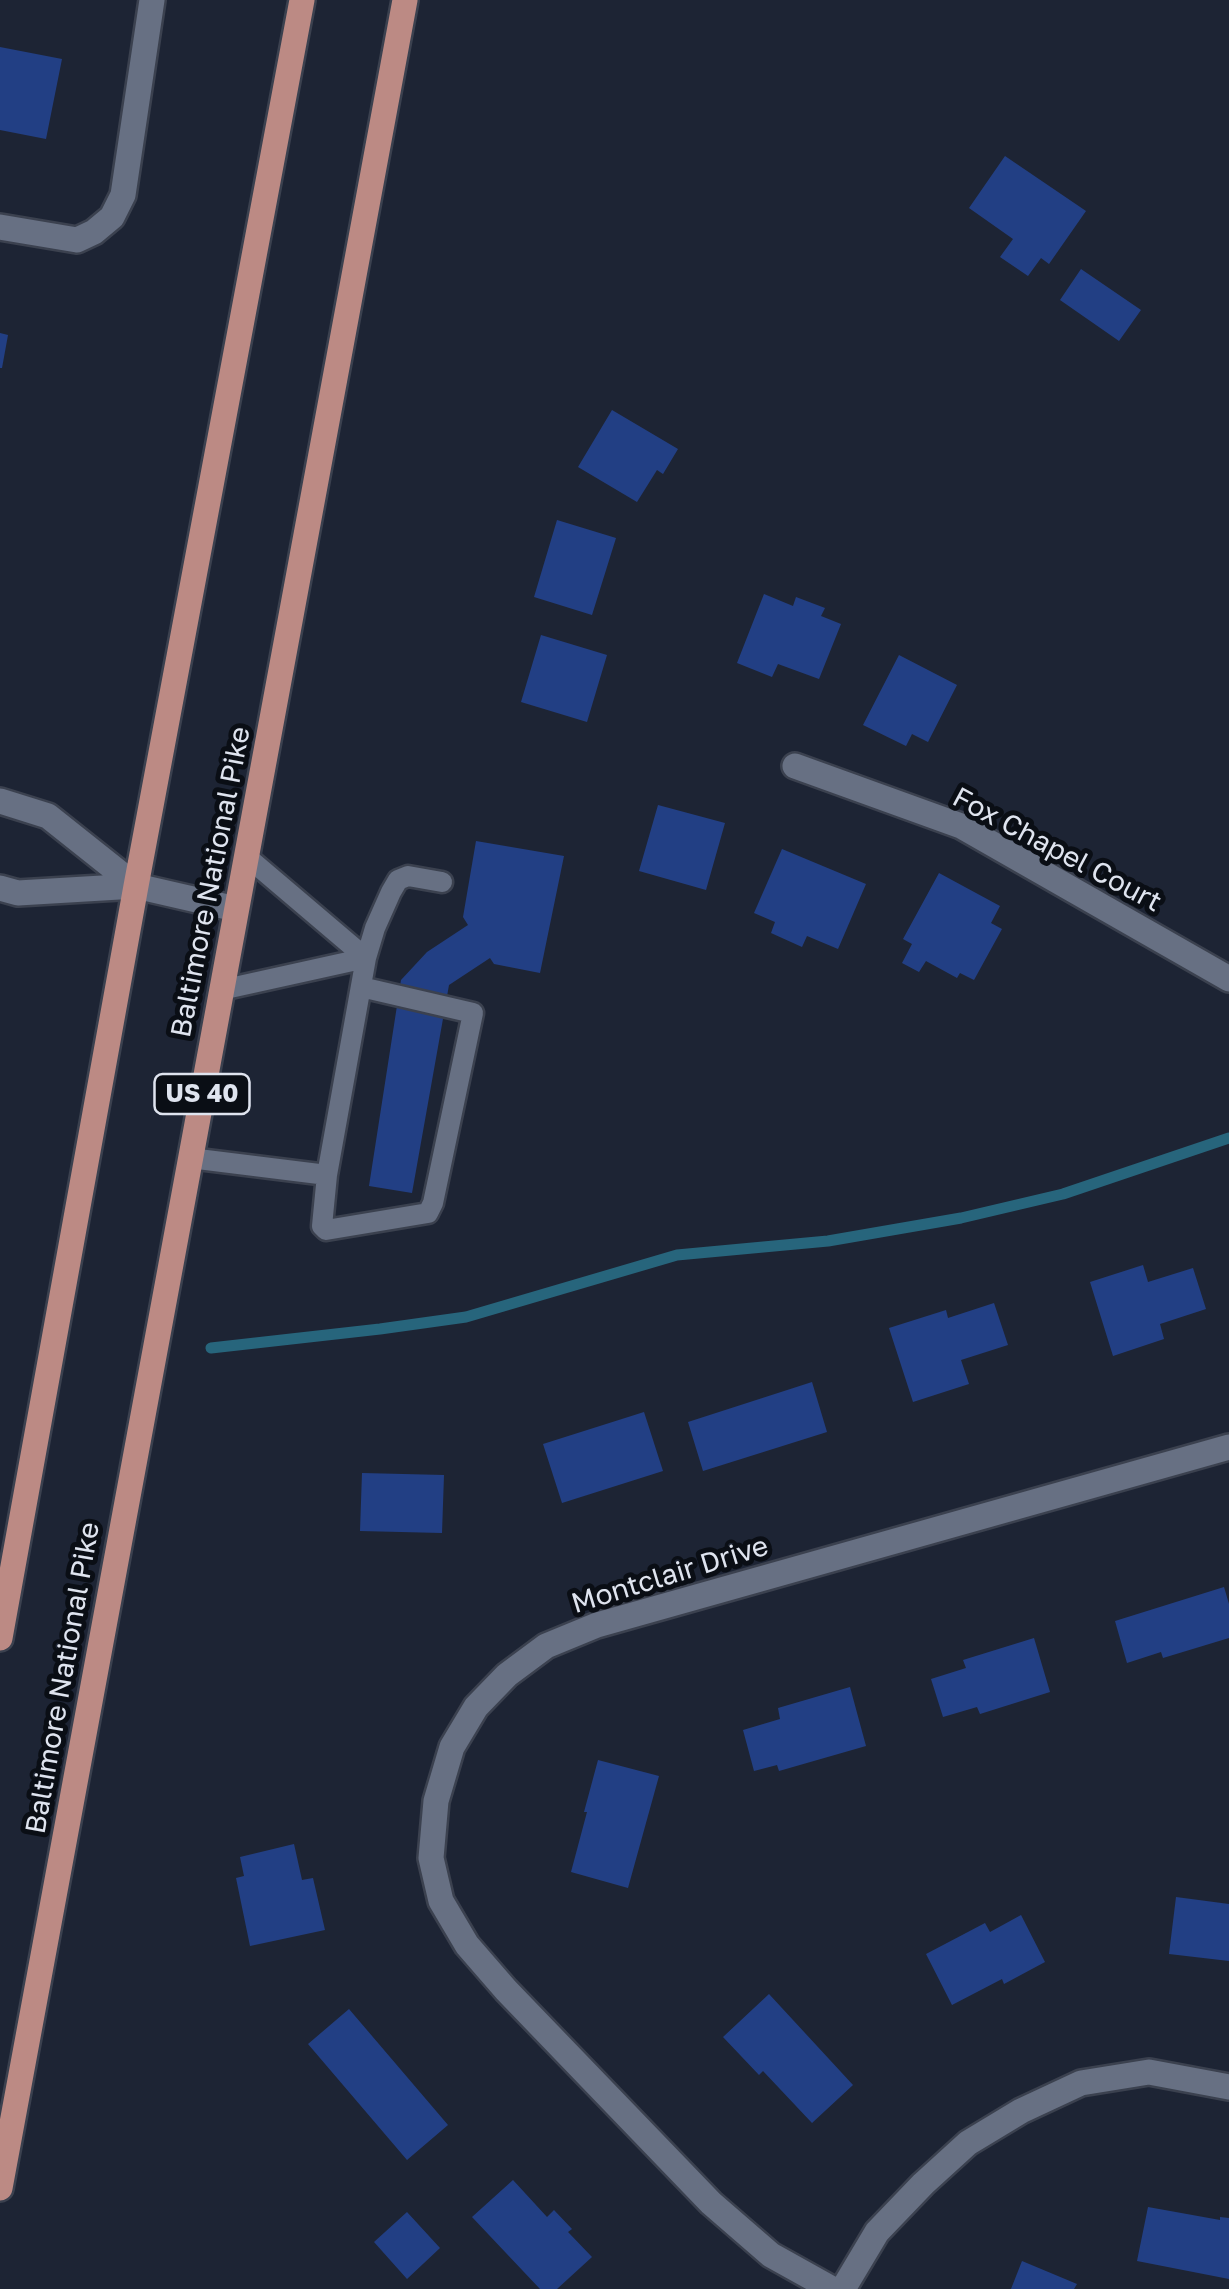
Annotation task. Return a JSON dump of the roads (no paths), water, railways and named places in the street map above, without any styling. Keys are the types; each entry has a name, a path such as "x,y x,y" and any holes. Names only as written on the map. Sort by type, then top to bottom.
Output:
{"main road":[{"path":"0,1638 302,0"},
{"name":"Baltimore National Pike","path":"0,2188 405,0"}],"street":[{"path":"0,227 77,240 112,217 124,195 152,0"},
{"name":"Fox Chapel Court","path":"795,766 961,826 1229,979"},
{"path":"0,801 48,816 136,886"},
{"path":"0,888 18,894 136,886 236,909"},
{"name":"Montclair Drive","path":"832,2289 771,2255 711,2204 467,1945 441,1901 431,1858 436,1800 452,1746 476,1706 506,1674 546,1646 597,1625 1229,1447"},
{"path":"843,2289 877,2232 923,2184 968,2143 1021,2111 1080,2084 1149,2072 1229,2087"}],"lane":[{"path":"246,856 366,958"},
{"path":"361,987 474,1013 428,1213 326,1230 322,1226 326,1175 366,958 375,928 398,880 408,876 442,882"},
{"path":"221,990 366,958"},
{"path":"190,1158 326,1175"}],"waterway":[{"path":"211,1348 466,1317 677,1255 828,1241 961,1218 1063,1194 1229,1138"}]}
